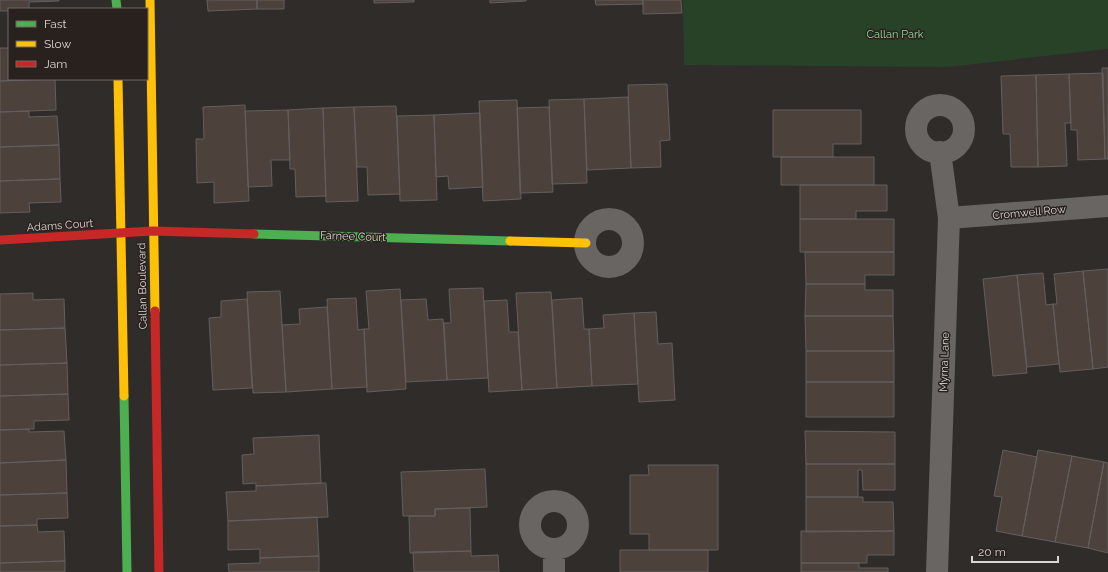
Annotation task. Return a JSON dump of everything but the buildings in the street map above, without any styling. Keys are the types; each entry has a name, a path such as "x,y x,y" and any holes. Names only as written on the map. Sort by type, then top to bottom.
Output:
{"street":[{"name":"Callan Boulevard","path":"150,0 159,572"},
{"name":"Callan Boulevard","path":"118,80 127,572"},
{"name":"Myrna Lane","path":"937,572 949,218 940,152"},
{"name":"Cromwell Row","path":"949,218 1108,206"},
{"name":"Farnee Court","path":"120,233 153,230 586,243"},
{"name":"Adams Court","path":"0,240 120,233"},
{"path":"554,549 554,572"}],"green space":[{"name":"Callan Park","path":"683,0 1108,0 1108,49 948,67 684,65"}],"traffic: fast":[{"path":"116,0 117,8"},
{"path":"254,234 510,241"},
{"path":"124,396 127,572"}],"traffic: slow":[{"path":"150,0 155,311"},
{"path":"118,80 124,396"},
{"path":"510,241 586,243"}],"traffic: jam":[{"path":"0,240 153,231 254,234"},
{"path":"155,311 159,572"}]}
